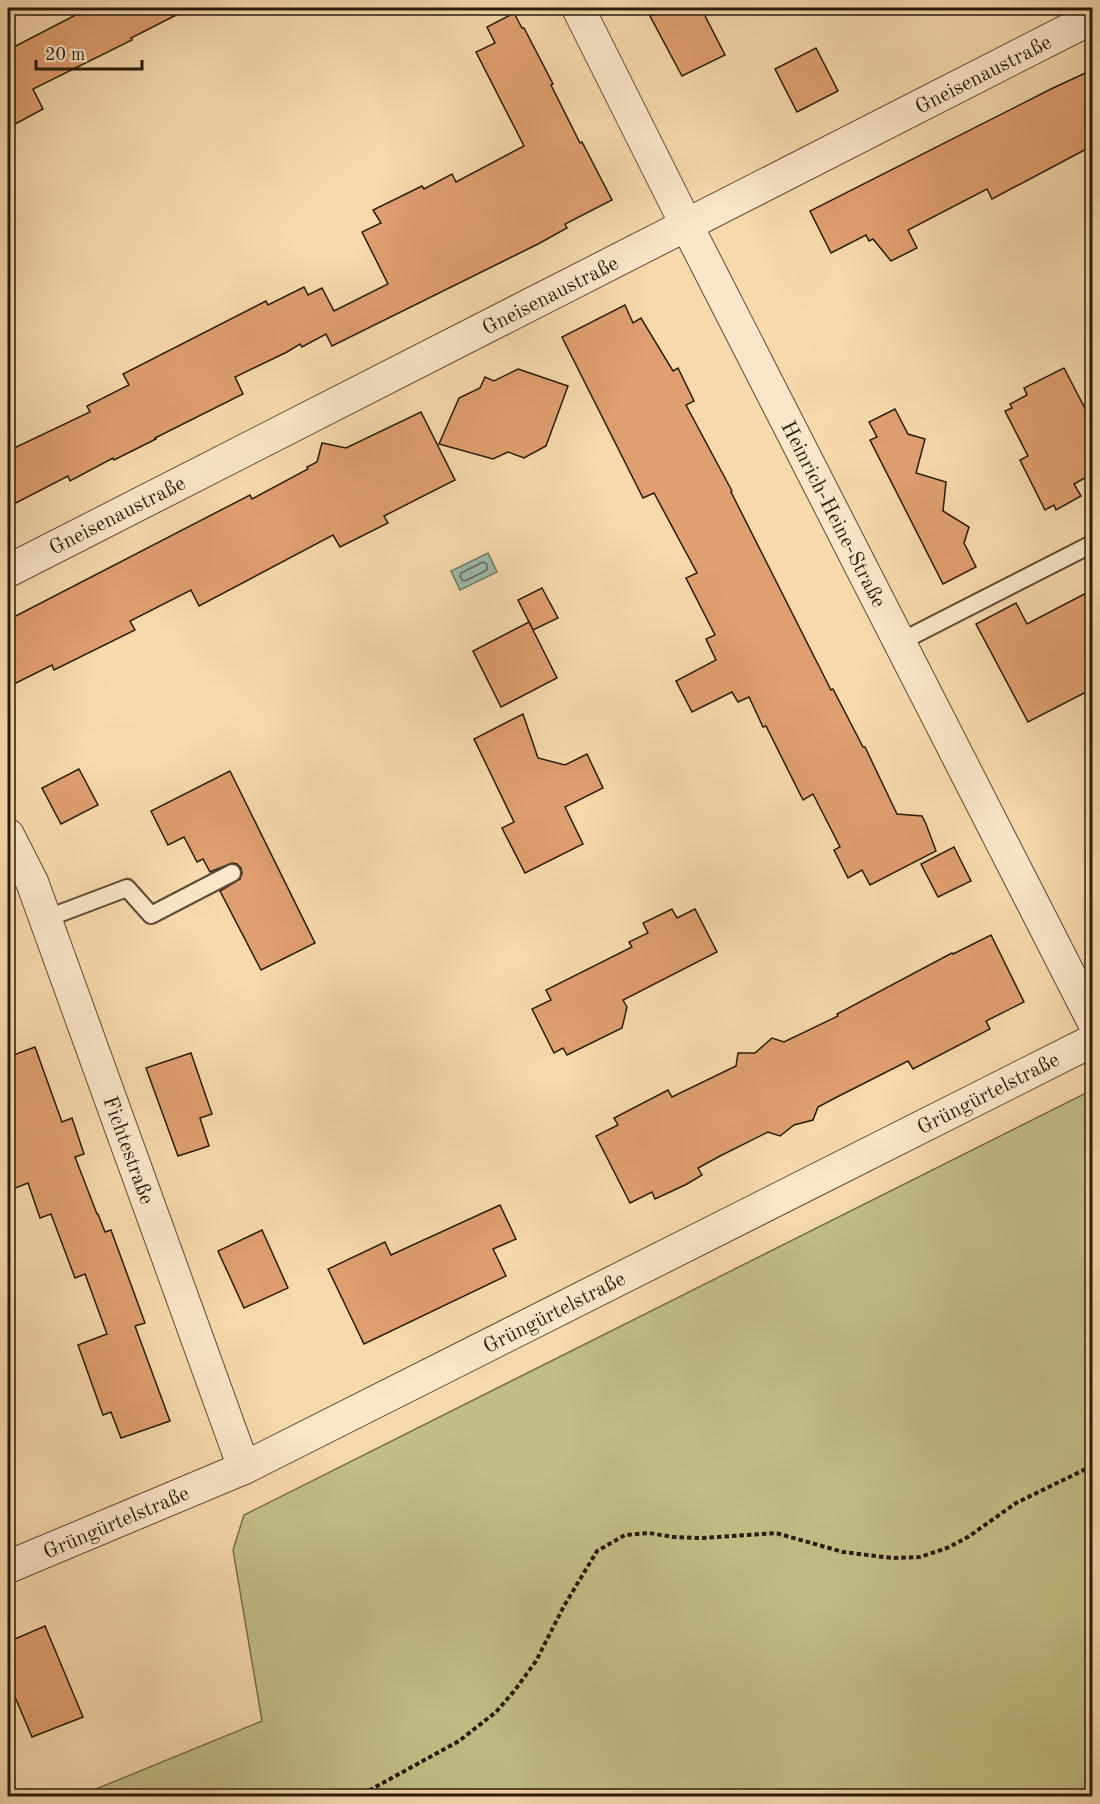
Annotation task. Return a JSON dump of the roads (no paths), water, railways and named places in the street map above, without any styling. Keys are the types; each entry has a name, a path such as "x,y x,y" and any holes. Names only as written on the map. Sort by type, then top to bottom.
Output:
{"street":[{"name":"Heinrich-Heine-Straße","path":"578,8 1092,1020"},
{"name":"Gneisenaustraße","path":"8,571 1092,18"},
{"name":"Fichtestraße","path":"8,835 32,882 244,1468"},
{"name":"Grüngürtelstraße","path":"8,1567 244,1468 1092,1041"}],"lane":[{"path":"900,642 1092,544"},
{"path":"45,919 127,888 151,915 232,873"}],"water":[{"path":"488,553 497,572 460,590 451,571"}]}
